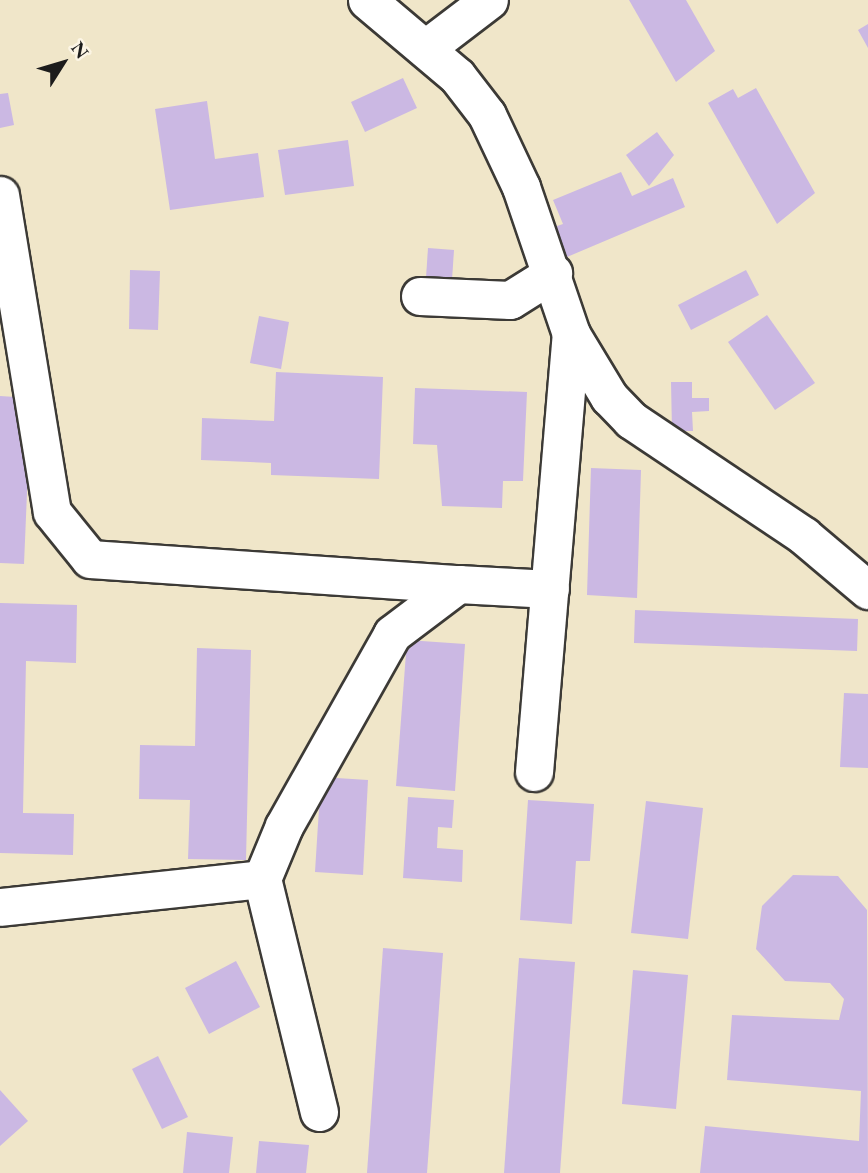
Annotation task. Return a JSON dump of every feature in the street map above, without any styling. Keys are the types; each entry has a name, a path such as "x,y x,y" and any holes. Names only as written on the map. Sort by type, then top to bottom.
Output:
{"street":[{"path":"367,0 426,48 487,115 553,274 571,334 609,397 631,420 794,529 868,590"},
{"path":"426,48 489,0"},
{"path":"0,195 52,512 90,559 550,589"},
{"path":"420,296 510,300 553,274"},
{"path":"534,772 571,334"},
{"path":"319,1112 262,879 284,826 392,634 458,584"},
{"path":"0,907 262,879"}],"building":[{"path":"629,0 686,0 715,51 676,82"},
{"path":"868,24 868,48 858,30"},
{"path":"403,78 417,108 365,132 351,102"},
{"path":"756,88 815,193 777,224 708,103 733,89 738,98"},
{"path":"8,93 14,125 0,128 0,94"},
{"path":"207,101 215,159 258,153 264,197 170,210 155,109"},
{"path":"657,132 674,155 649,186 626,155"},
{"path":"348,140 354,186 285,195 278,150"},
{"path":"621,172 632,196 673,178 685,207 567,257 554,227 563,224 553,200"},
{"path":"428,248 454,250 452,280 426,278"},
{"path":"130,270 160,271 158,330 129,329"},
{"path":"746,270 759,295 691,330 678,305"},
{"path":"767,315 815,383 775,410 728,342"},
{"path":"259,316 289,322 281,369 250,363"},
{"path":"276,372 383,377 379,479 271,475 271,463 201,460 202,418 274,421"},
{"path":"671,382 692,382 692,398 709,398 709,411 692,412 693,431 672,431"},
{"path":"415,388 527,392 523,481 503,481 502,508 442,506 437,445 413,444"},
{"path":"0,396 31,398 24,564 0,563"},
{"path":"591,468 641,470 637,598 587,595"},
{"path":"0,603 77,605 76,663 26,661 23,813 74,814 73,855 0,853"},
{"path":"635,610 858,619 857,651 634,643"},
{"path":"407,640 465,644 455,791 396,786"},
{"path":"197,648 251,650 246,860 188,859 190,800 139,799 140,745 195,746"},
{"path":"844,693 868,694 868,768 840,767"},
{"path":"321,777 368,780 363,875 315,872"},
{"path":"408,797 454,800 452,828 438,827 437,848 463,850 462,882 403,878"},
{"path":"528,800 594,804 590,861 576,861 572,924 520,920"},
{"path":"646,801 703,808 688,939 631,933"},
{"path":"793,875 838,876 867,910 868,1173 700,1173 705,1126 859,1141 861,1091 727,1080 732,1015 839,1020 844,999 830,983 785,981 756,949 762,906"},
{"path":"383,948 443,953 427,1173 367,1173"},
{"path":"519,958 575,962 560,1173 504,1173"},
{"path":"236,961 260,1007 209,1034 185,988"},
{"path":"633,970 688,975 676,1109 622,1104"},
{"path":"158,1056 188,1117 162,1129 132,1069"},
{"path":"0,1090 28,1121 0,1146"},
{"path":"187,1132 233,1137 229,1173 183,1173"},
{"path":"259,1141 309,1145 306,1173 256,1173"}]}
